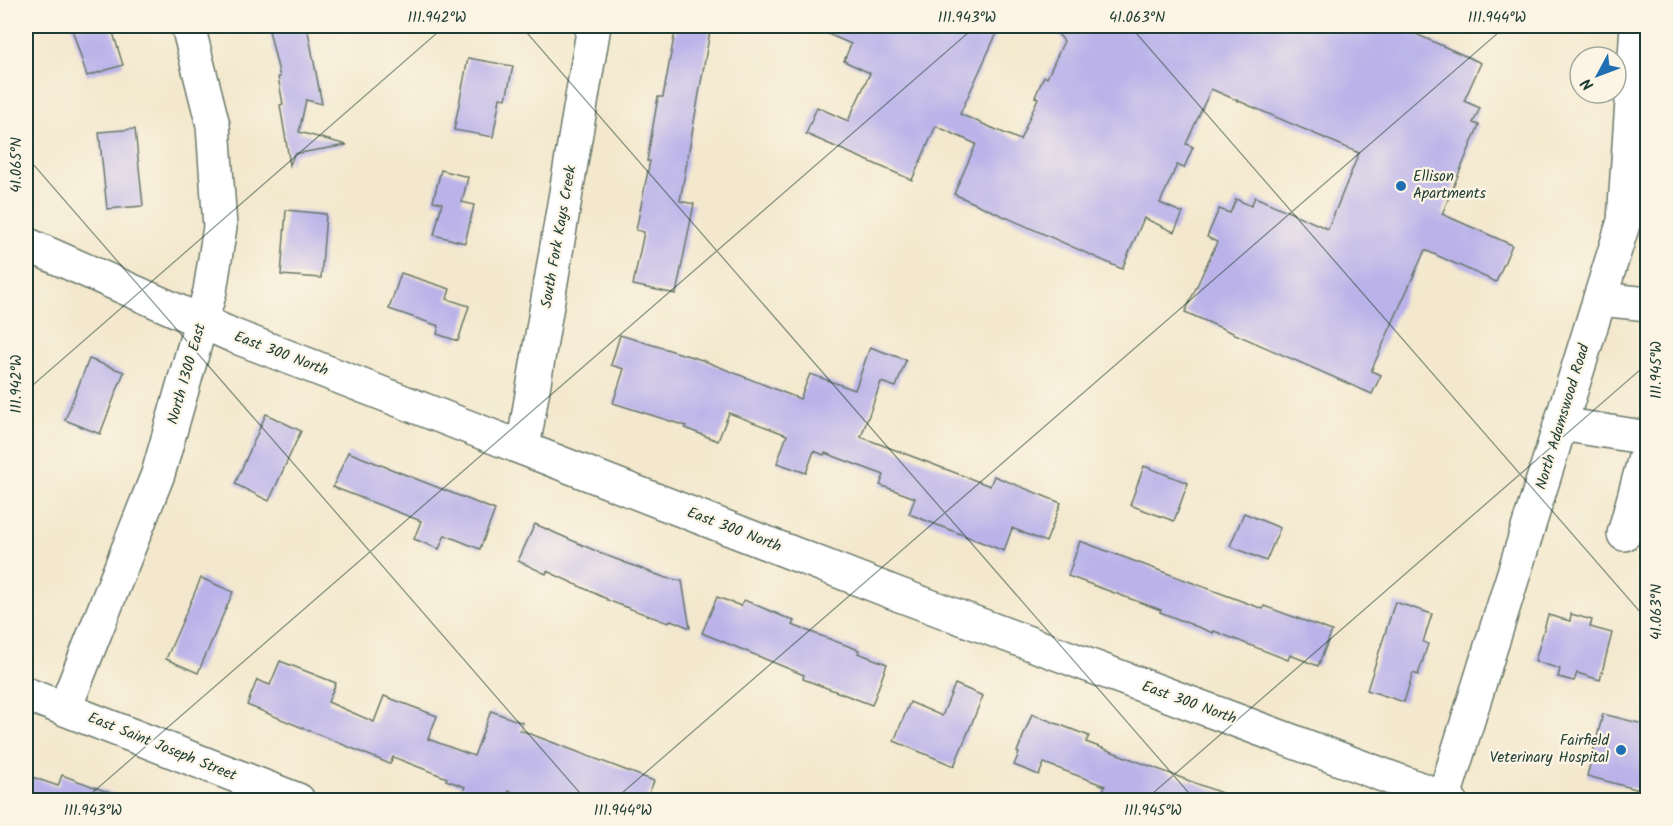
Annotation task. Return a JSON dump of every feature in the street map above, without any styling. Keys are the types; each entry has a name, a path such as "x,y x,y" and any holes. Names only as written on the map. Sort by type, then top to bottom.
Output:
{"street":[{"name":"North 1300 East","path":"64,708 158,474 210,291 220,227 213,125 189,26"},
{"name":"South Fork Kays Creek","path":"523,448 594,26"},
{"name":"North Adamswood Road","path":"1445,800 1624,221 1637,26"},
{"name":"East 300 North","path":"26,244 202,322 523,448 900,595 1445,800"},
{"path":"1600,299 1647,304"},
{"path":"1561,424 1647,438"},
{"path":"1624,534 1647,446"},
{"name":"East Saint Joseph Street","path":"26,694 298,801"}],"building":[{"path":"71,26 111,26 123,65 87,76"},
{"path":"268,26 307,26 322,104 306,100 299,132 347,145 294,154 290,165 280,105 283,104 278,77 280,77"},
{"path":"676,26 711,26 680,201 694,204 676,294 633,285 644,232 636,230 650,161 647,161 658,97 663,97"},
{"path":"810,26 1000,26 960,114 1020,140 1038,98 1035,97 1044,76 1047,78 1064,41 1051,26 1398,26 1481,63 1464,101 1480,108 1473,123 1479,125 1442,214 1512,245 1496,282 1425,250 1371,371 1381,375 1372,394 1185,312 1217,242 1207,237 1219,209 1230,213 1236,199 1251,206 1255,197 1328,229 1359,153 1211,89 1186,144 1193,147 1184,168 1177,165 1160,203 1183,213 1174,232 1144,218 1122,269 954,194 976,144 936,126 912,180 806,134 817,107 848,121 870,73 844,61 851,44"},
{"path":"468,58 513,66 506,99 500,98 493,137 454,130"},
{"path":"135,129 143,206 107,209 99,132"},
{"path":"441,170 468,177 462,202 474,205 465,243 434,235 442,203 433,201"},
{"path":"286,210 326,214 321,278 281,275"},
{"path":"401,273 450,289 447,299 469,306 458,341 437,334 439,326 389,309"},
{"path":"620,335 702,360 800,399 810,374 855,390 870,347 906,360 896,387 881,382 861,437 990,486 994,476 1061,503 1046,542 1012,528 1004,551 909,514 915,498 880,485 884,475 825,453 824,455 814,451 806,473 777,463 787,435 729,413 718,441 685,428 686,426 613,403 624,369 611,365"},
{"path":"89,359 124,372 100,434 65,420"},
{"path":"266,414 301,431 269,501 235,484"},
{"path":"348,452 495,510 480,549 445,535 439,549 414,539 421,521 333,487"},
{"path":"1144,466 1188,483 1174,521 1130,505"},
{"path":"1244,513 1280,528 1266,561 1230,546"},
{"path":"535,524 605,555 666,578 682,581 690,628 671,620 668,623 607,600 547,571 546,574 518,561"},
{"path":"1080,541 1263,609 1264,606 1332,631 1318,666 1290,655 1288,660 1214,631 1213,633 1160,612 1161,610 1068,576"},
{"path":"201,578 233,592 198,673 166,659"},
{"path":"717,597 741,606 744,600 794,621 792,625 859,650 858,653 887,664 872,705 803,679 804,675 702,633"},
{"path":"1395,602 1432,614 1423,642 1428,644 1418,675 1413,673 1404,702 1367,690"},
{"path":"1571,614 1592,620 1590,627 1612,633 1600,680 1577,673 1574,681 1558,677 1560,669 1535,661 1548,615 1570,621"},
{"path":"280,661 336,683 328,702 374,722 384,696 437,716 428,739 474,756 491,711 523,723 520,730 654,781 646,801 535,801 509,791 505,801 482,801 462,793 465,787 446,780 447,778 393,757 390,764 247,705 257,680 270,685"},
{"path":"955,684 983,696 954,766 894,741 910,702 942,716"},
{"path":"1032,714 1089,736 1086,742 1235,798 1235,801 1100,801 1105,786 1044,763 1039,775 1014,765"},
{"name":"Fairfield Veterinary Hospital","path":"1603,714 1647,725 1647,792 1587,776"},
{"path":"26,775 58,786 62,775 124,798 124,801 26,801"}],"place":[{"name":"Ellison Apartments","path":"1401,186"},
{"name":"Fairfield Veterinary Hospital","path":"1621,750"}]}
